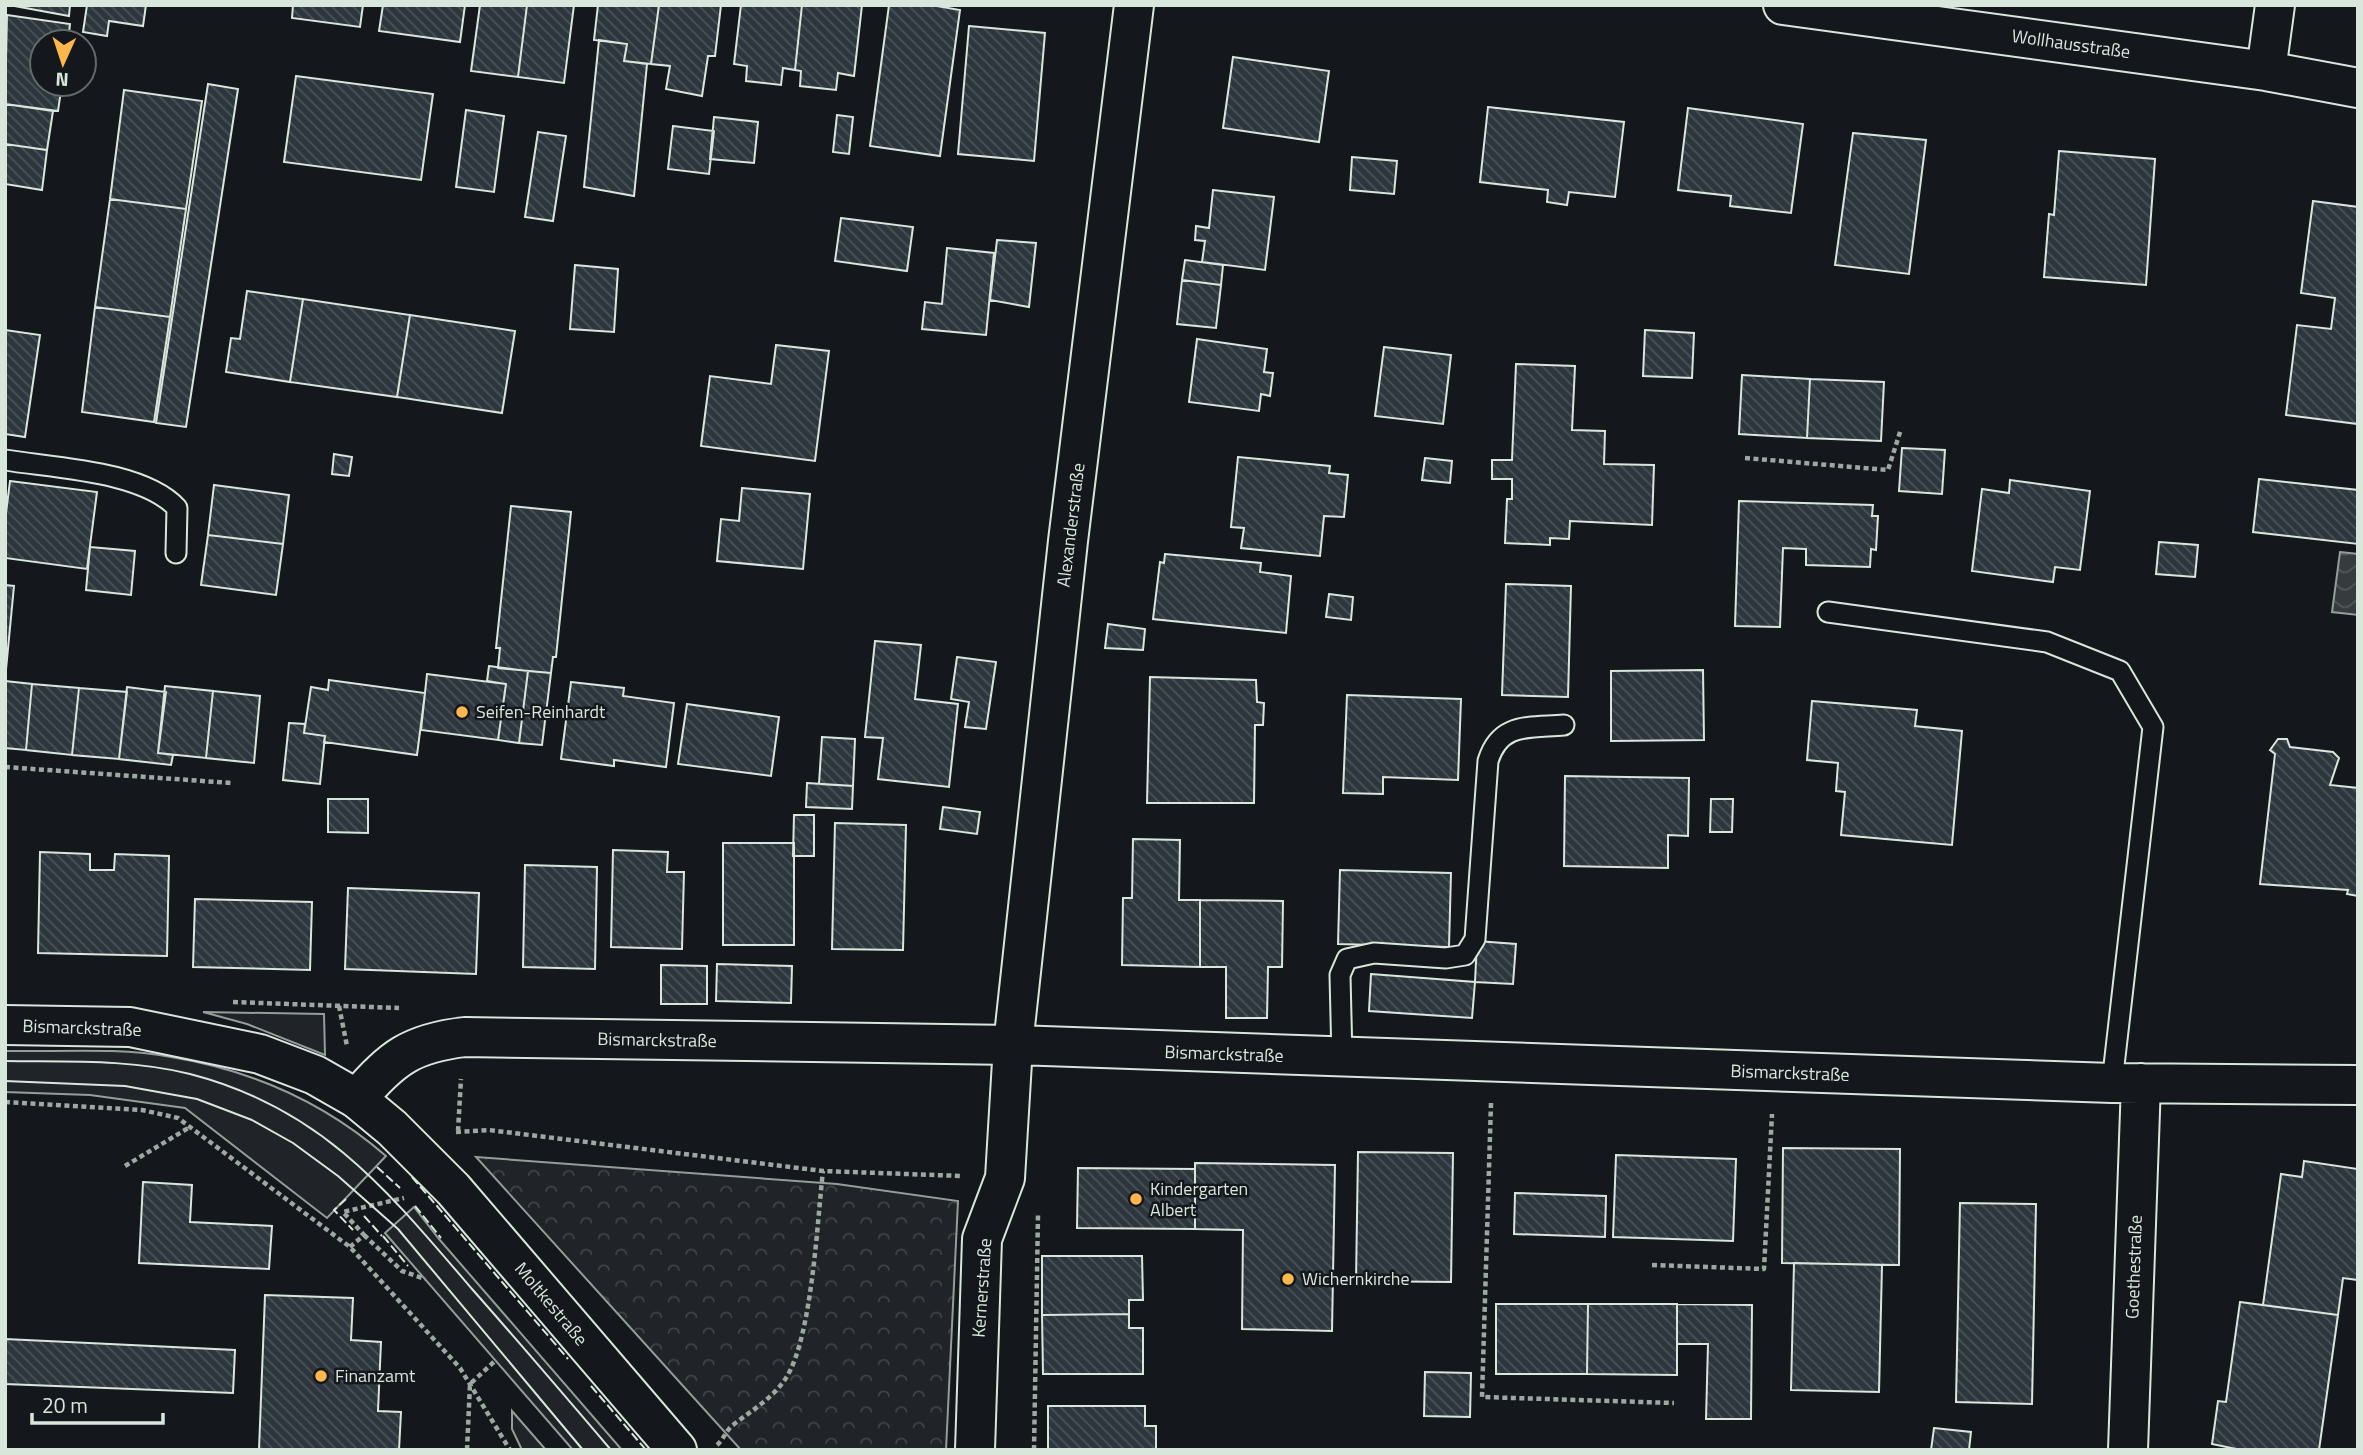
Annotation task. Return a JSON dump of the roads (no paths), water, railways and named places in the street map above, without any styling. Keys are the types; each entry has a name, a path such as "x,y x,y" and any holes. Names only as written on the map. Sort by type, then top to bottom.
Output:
{"street":[{"name":"Alexanderstraße","path":"1013,1045 1068,541 1134,5"},
{"name":"Wollhausstraße","path":"1783,5 2266,71 2358,88"},
{"path":"2266,71 2275,5"},
{"name":"Bismarckstraße","path":"5,1025 130,1027 260,1054 315,1075 357,1099 425,1159"},
{"name":"Bismarckstraße","path":"357,1099 377,1074 409,1050 442,1040 466,1037 1013,1045 1774,1073 2126,1083 2358,1085"},
{"name":"Kernerstraße","path":"975,1450 982,1239 1005,1178 1013,1045"},
{"name":"Goethestraße","path":"2126,1083 2128,1450"},
{"name":"Moltkestraße","path":"425,1159 677,1450"}],"lane":[{"path":"5,460 107,477 164,494 177,508 176,554"},
{"path":"1828,612 2047,642 2120,671 2152,727 2126,1083"},
{"path":"1342,1059 1340,975 1347,959 1374,953 1446,958 1465,955 1475,939 1488,761 1493,743 1514,729 1564,725"}],"water":[{"path":"2340,552 2358,554 2358,615 2332,612"}],"tram line":[{"path":"5,1061 122,1064 168,1069 237,1089 278,1108 315,1131 381,1187 411,1219 611,1450"},
{"path":"5,1081 125,1086 197,1099 252,1120 293,1143 338,1176 398,1229 583,1450"}],"place":[{"name":"Seifen-Reinhardt","path":"462,712"},
{"name":"Kindergarten Albert","path":"1136,1199"},
{"name":"Wichernkirche","path":"1288,1279"},
{"name":"Finanzamt","path":"321,1376"}]}
